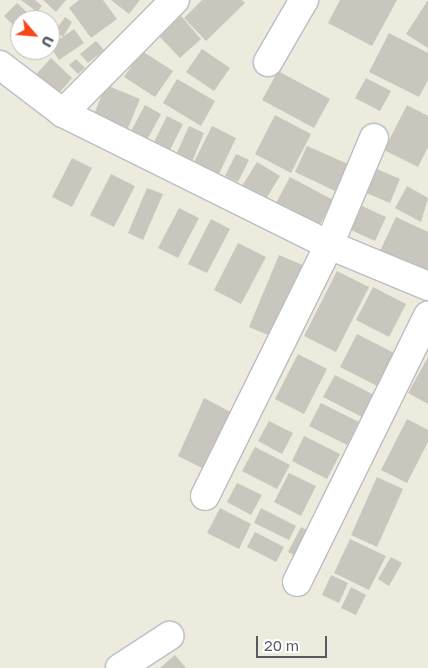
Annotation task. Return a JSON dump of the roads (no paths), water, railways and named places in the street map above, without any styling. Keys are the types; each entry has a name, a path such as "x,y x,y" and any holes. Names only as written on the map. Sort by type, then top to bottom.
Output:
{"street":[{"path":"63,113 175,0"},
{"path":"268,62 304,0"},
{"path":"0,65 63,113 329,245 428,286"},
{"path":"205,496 329,245 374,138"},
{"path":"297,582 428,316"},
{"path":"120,668 170,636"}]}
